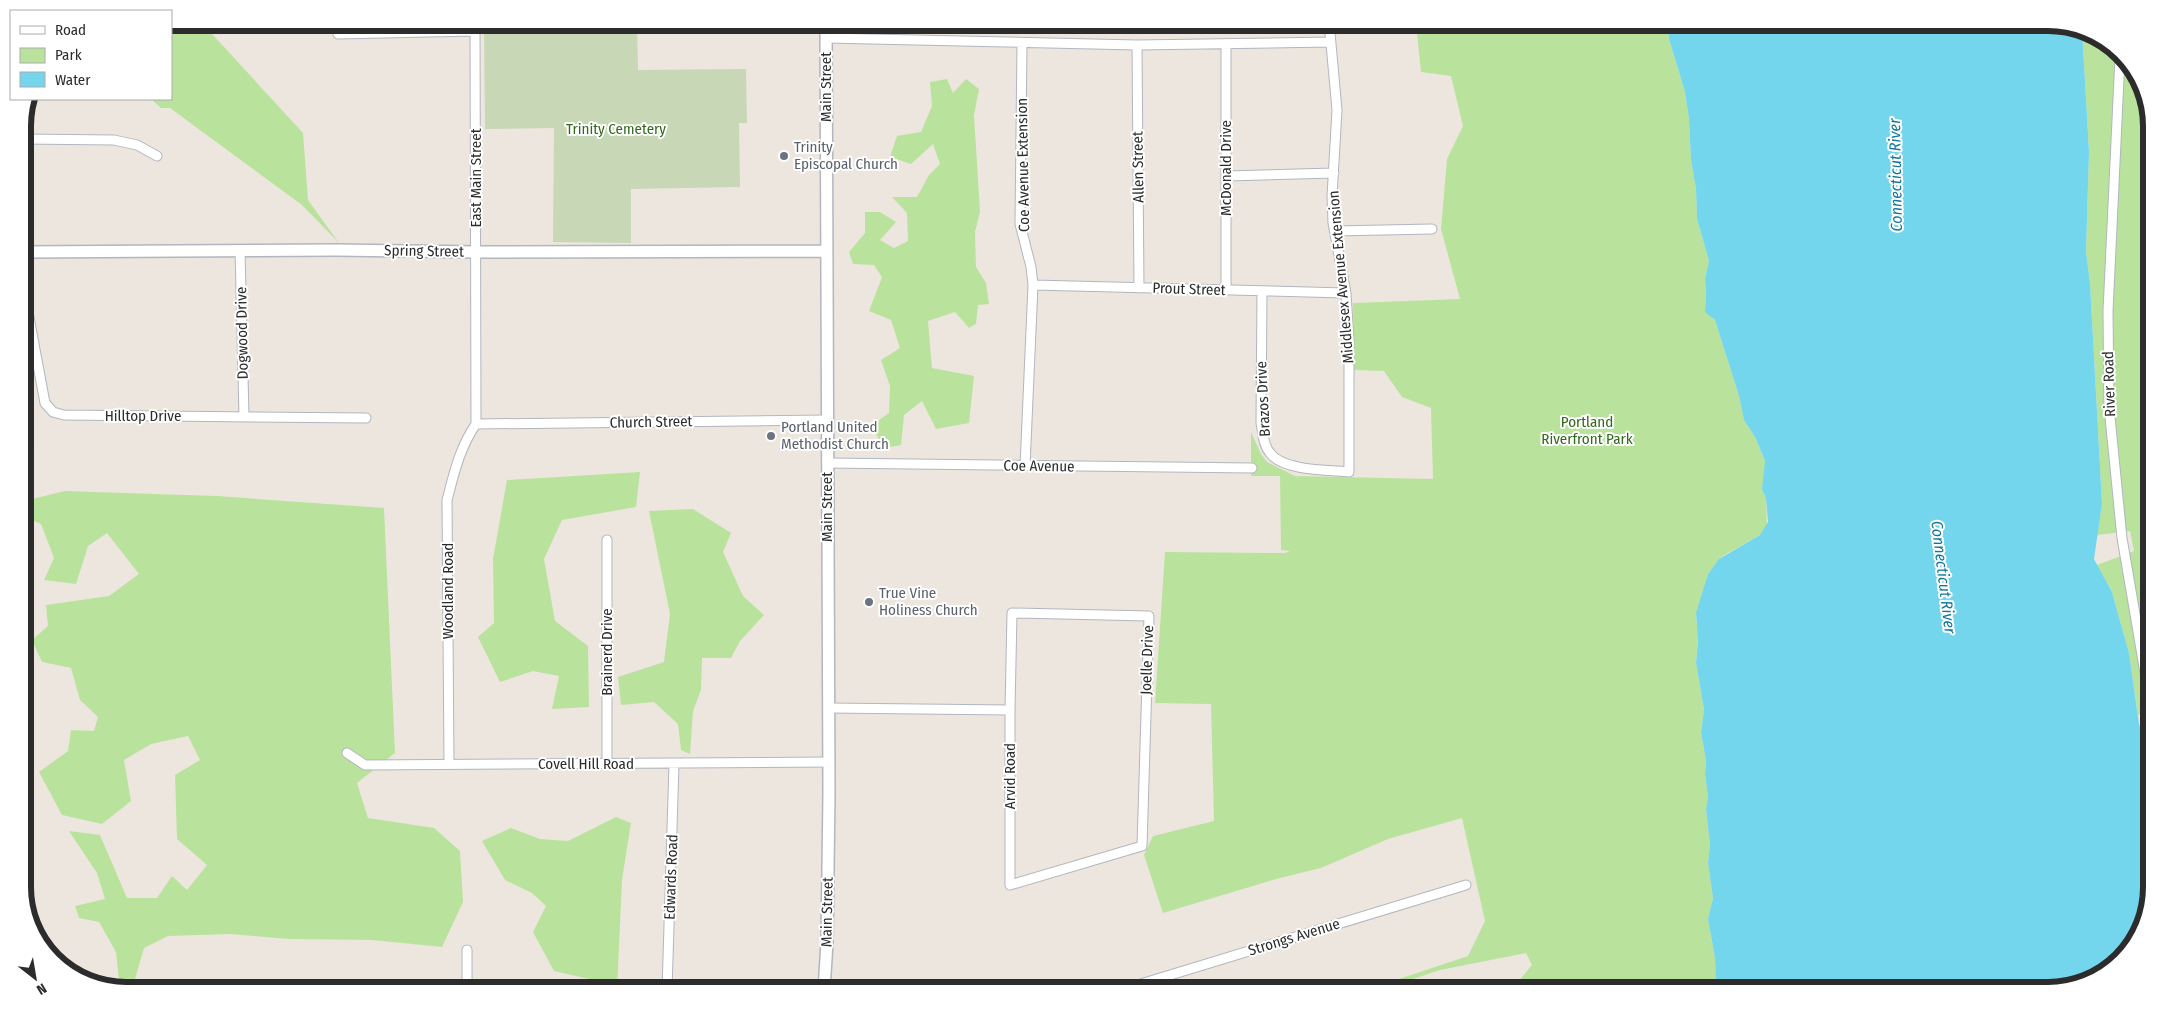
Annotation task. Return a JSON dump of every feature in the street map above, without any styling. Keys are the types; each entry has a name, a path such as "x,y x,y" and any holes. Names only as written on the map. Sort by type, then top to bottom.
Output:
{"main road":[{"name":"Main Street","path":"825,982 827,943 829,762 826,420 826,31"},
{"name":"Spring Street","path":"31,252 240,250 477,252 826,251"}],"street":[{"path":"338,31 338,34 397,31"},
{"name":"East Main Street","path":"475,31 476,424"},
{"name":"Middlesex Avenue Extension","path":"1329,31 1337,110 1332,196 1334,231 1346,293 1349,341 1349,472"},
{"path":"826,38 1137,46 1330,42"},
{"name":"Coe Avenue Extension","path":"1022,44 1020,224 1031,266 1033,285 1025,466"},
{"name":"McDonald Drive","path":"1226,45 1226,290"},
{"name":"Allen Street","path":"1137,46 1139,288"},
{"name":"River Road","path":"2120,65 2108,311 2109,408 2122,538 2143,657"},
{"path":"31,139 114,140 137,146 157,156"},
{"path":"1226,176 1334,172"},
{"path":"1334,231 1432,229"},
{"name":"Dogwood Drive","path":"240,250 244,417"},
{"name":"Prout Street","path":"1033,285 1346,293"},
{"name":"Brazos Drive","path":"1262,291 1261,413 1264,440 1270,454 1285,463 1300,468 1349,472"},
{"name":"Hilltop Drive","path":"31,328 45,403 53,412 64,415 366,418"},
{"name":"Church Street","path":"476,424 826,420"},
{"name":"Woodland Road","path":"449,764 447,500 456,465 466,438 476,424"},
{"name":"Coe Avenue","path":"827,462 1252,468"},
{"name":"Brainerd Drive","path":"607,540 607,764"},
{"name":"Joelle Drive","path":"1010,710 1012,613 1149,616 1142,846"},
{"path":"828,708 1010,710"},
{"name":"Arvid Road","path":"1010,710 1010,885 1142,846"},
{"name":"Covell Hill Road","path":"347,753 365,764 829,762"},
{"name":"Edwards Road","path":"667,982 674,764"},
{"name":"Strongs Avenue","path":"1147,982 1466,885"},
{"path":"467,950 467,982"}],"green space":[{"path":"172,31 209,31 303,133 308,200 339,243 302,205 170,108 161,108 152,100 172,100"},
{"name":"Trinity Cemetery","path":"484,31 637,31 638,70 746,69 747,123 739,123 740,187 631,189 631,243 553,242 554,128 485,129"},
{"name":"Portland Riverfront Park","path":"1417,31 1668,31 1685,92 1689,119 1691,160 1696,189 1697,219 1709,261 1705,279 1705,310 1715,320 1739,396 1744,419 1755,437 1766,464 1763,491 1766,499 1767,526 1760,535 1721,557 1708,574 1696,617 1698,637 1696,663 1704,710 1701,732 1706,761 1705,774 1708,797 1706,809 1710,845 1708,863 1713,898 1708,919 1715,958 1716,982 1518,982 1532,965 1526,953 1440,970 1404,982 1390,982 1468,956 1485,921 1462,818 1388,839 1321,868 1276,879 1163,913 1144,855 1153,836 1214,821 1211,704 1155,703 1165,552 1285,553 1290,551 1281,550 1280,476 1251,476 1251,432 1261,454 1267,462 1295,476 1433,479 1431,408 1402,397 1384,371 1354,370 1353,303 1460,299 1441,229 1447,159 1463,126 1451,76 1421,72"},
{"path":"2082,37 2106,51 2127,73 2138,96 2143,120 2143,714 2138,715 2129,653 2112,592 2097,565 2134,551 2130,531 2097,535 2102,504 2090,283 2086,252 2089,152"},
{"path":"947,79 953,93 966,79 979,89 974,115 980,212 975,232 976,267 986,283 989,304 978,305 976,324 969,328 955,312 928,321 932,368 974,376 969,423 936,429 922,401 904,415 901,445 885,448 871,426 889,413 890,386 881,360 900,348 891,320 869,311 882,277 874,265 853,264 849,252 865,233 865,212 880,212 896,222 880,240 894,248 908,241 907,213 892,197 917,197 929,175 940,164 933,144 911,164 890,157 897,136 921,132 932,106 930,82"},
{"path":"640,472 636,507 562,520 544,559 555,621 588,646 589,707 552,709 559,676 533,671 500,682 478,637 494,623 493,559 507,480"},
{"path":"65,491 216,496 384,508 395,753 357,783 368,818 434,828 460,851 463,902 442,947 372,940 289,939 230,934 168,936 144,948 134,982 119,982 116,952 99,922 79,918 75,906 105,899 97,873 69,831 100,835 127,898 157,898 172,876 187,890 207,865 177,839 175,775 200,760 188,736 151,744 124,760 131,801 102,824 62,815 39,772 68,751 71,730 94,731 98,717 80,700 71,668 42,662 32,640 48,626 46,605 109,596 139,574 107,533 88,546 76,584 44,580 54,558 41,524 31,520 31,499"},
{"path":"693,509 731,533 723,552 743,596 764,615 740,641 731,658 702,658 701,690 693,711 690,754 681,750 678,724 654,702 621,705 618,677 664,662 670,614 649,511"},
{"path":"616,817 631,823 622,880 617,982 593,982 593,980 554,971 533,932 546,906 532,893 505,880 482,841 511,828 540,839 568,841"}],"water":[{"name":"Connecticut River","path":"1668,31 2054,31 2082,37 2089,152 2086,252 2090,283 2102,504 2094,559 2112,592 2129,653 2139,724 2143,739 2143,893 2140,911 2136,923 2123,945 2106,962 2090,972 2066,980 2048,982 1716,982 1715,958 1708,919 1713,898 1708,863 1710,845 1706,809 1708,797 1705,774 1706,761 1701,732 1704,710 1696,663 1698,641 1696,613 1708,574 1719,559 1760,535 1768,522 1766,499 1762,489 1765,461 1755,437 1744,420 1739,396 1715,320 1705,312 1705,279 1709,261 1697,219 1696,189 1691,160 1689,119 1685,92"}],"place":[{"name":"Trinity Episcopal Church","path":"784,156"},
{"name":"Portland United Methodist Church","path":"771,436"},
{"name":"True Vine Holiness Church","path":"869,602"}]}
